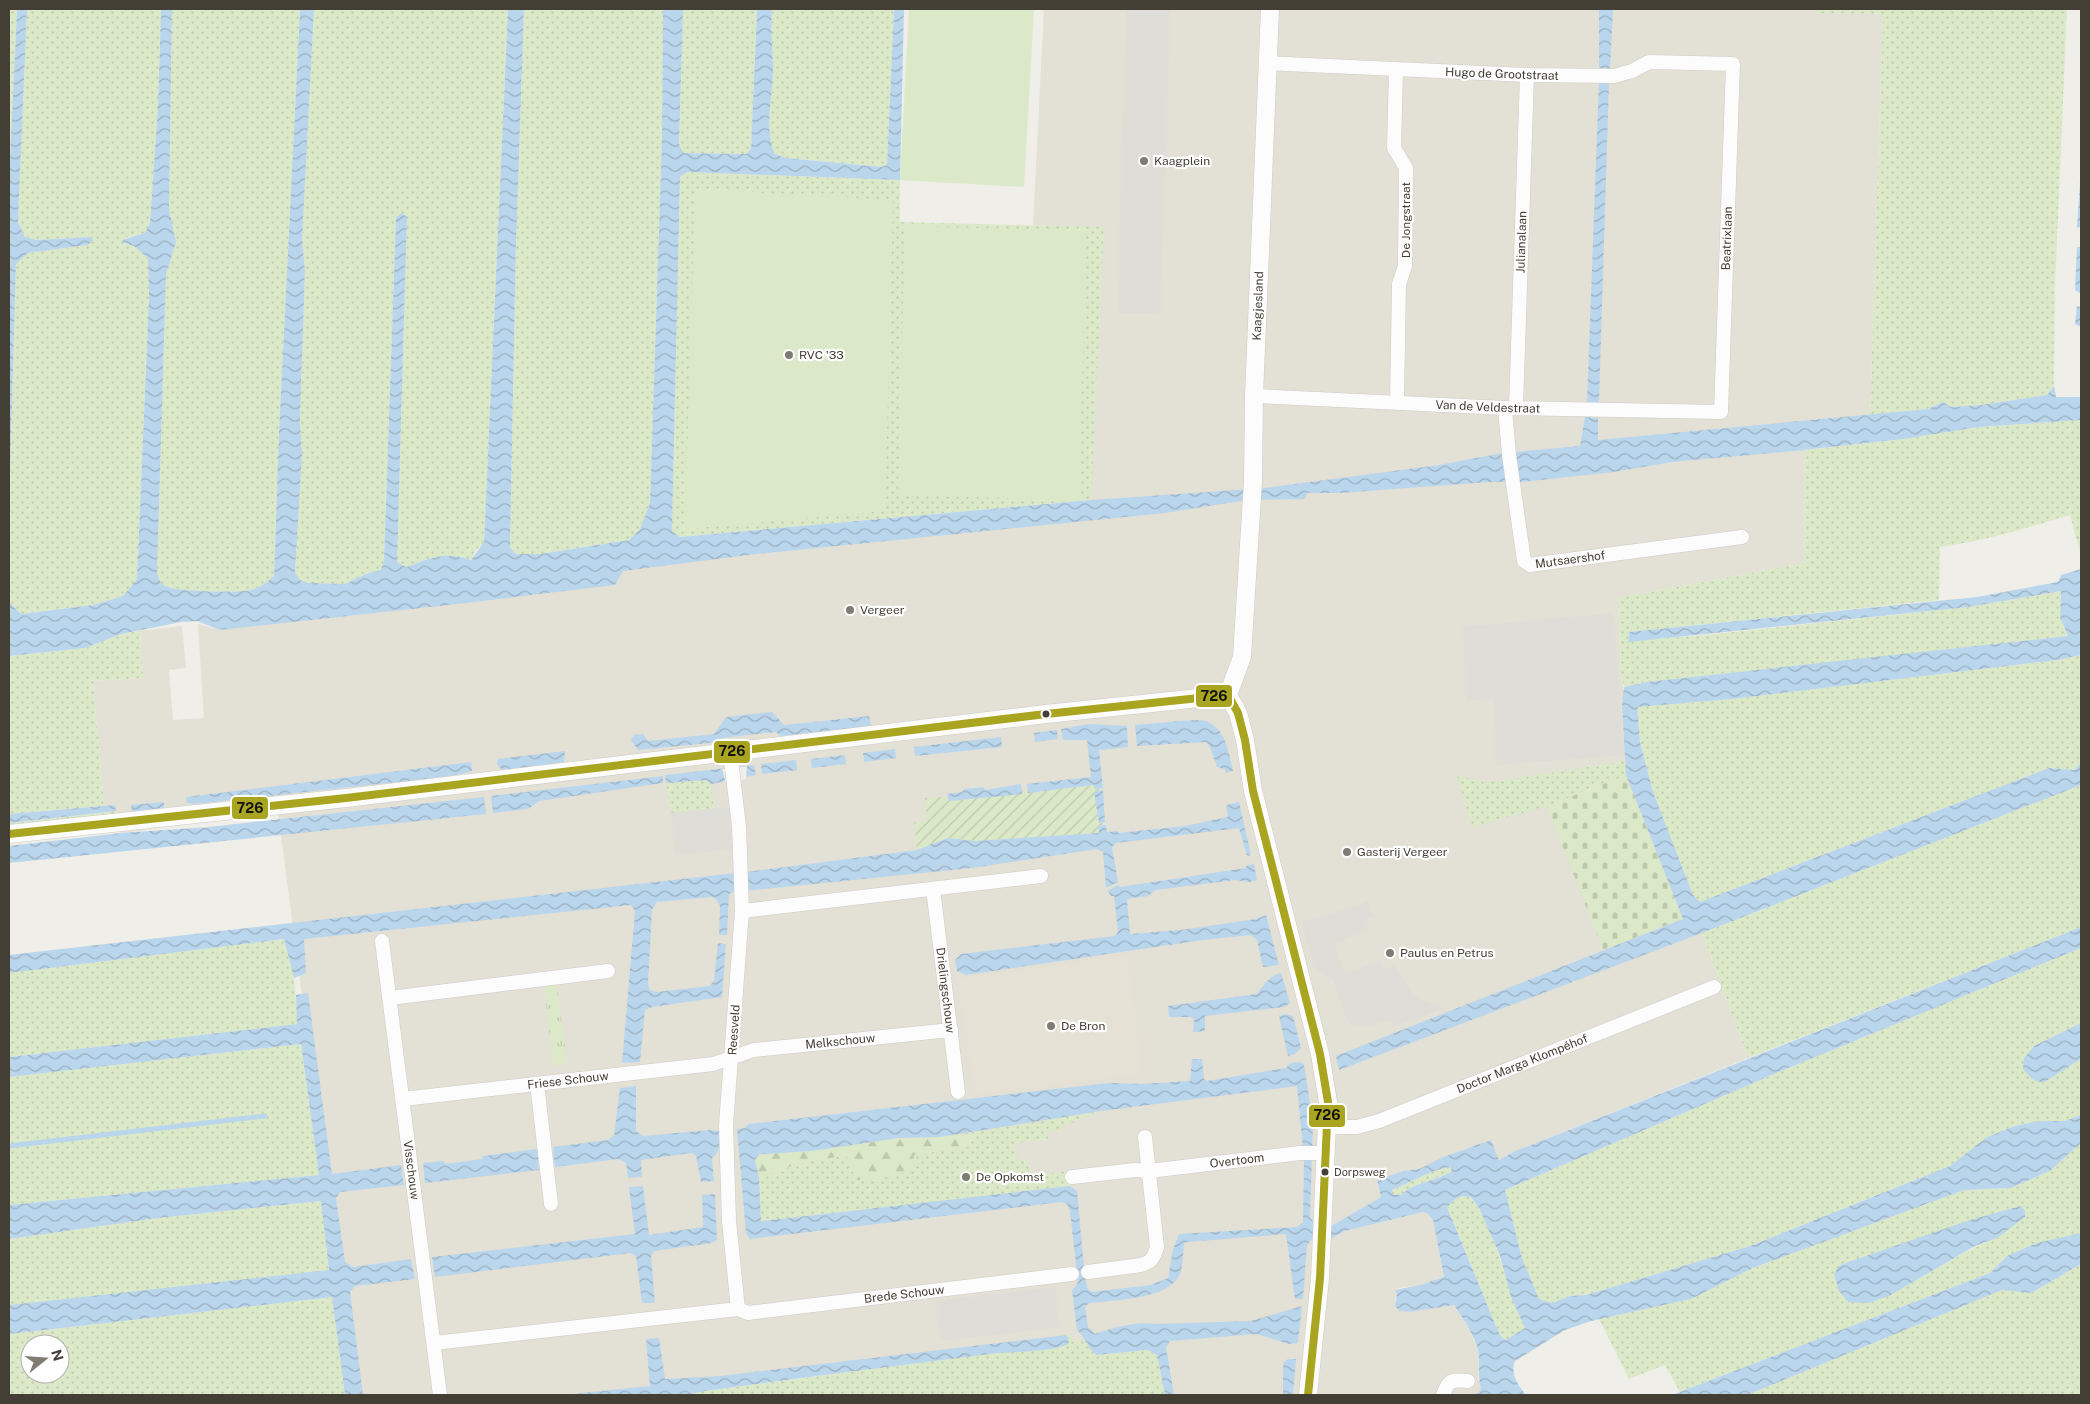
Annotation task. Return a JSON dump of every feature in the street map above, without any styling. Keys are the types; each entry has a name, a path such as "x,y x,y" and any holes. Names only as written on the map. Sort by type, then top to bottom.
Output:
{"street":[{"name":"Kaagjesland","path":"1228,696 1242,657 1251,509 1270,9"},
{"name":"Hugo de Grootstraat","path":"1267,63 1396,70 1590,76 1614,76 1632,71 1649,62 1733,64"},
{"name":"Beatrixlaan","path":"1720,412 1733,64"},
{"name":"De Jongstraat","path":"1396,70 1394,148 1406,168 1405,266 1399,284 1397,402"},
{"name":"Julianalaan","path":"1510,408 1527,75"},
{"name":"Van de Veldestraat","path":"1254,396 1510,408 1720,412"},
{"name":"Mutsaershof","path":"1510,408 1509,455 1524,560 1530,565 1742,538"},
{"path":"9,834 731,758 1046,714 1228,696 1238,713 1245,740 1253,791 1320,1054 1328,1102 1328,1127 1321,1153 1322,1219 1320,1278 1308,1395"},
{"name":"Reesveld","path":"731,758 741,863 742,911 726,1125 726,1157 729,1221 738,1309"},
{"path":"742,911 1042,876"},
{"name":"Drielingschouw","path":"933,889 958,1092"},
{"name":"Visschouw","path":"382,941 440,1395"},
{"path":"390,998 608,971"},
{"name":"Doctor Marga Klompéhof","path":"1328,1127 1357,1127 1379,1121 1714,987"},
{"name":"Melkschouw","path":"732,1056 754,1050 951,1030"},
{"name":"Friese Schouw","path":"403,1099 713,1064 732,1056"},
{"path":"537,1084 551,1204"},
{"path":"1088,1272 1141,1265 1148,1263 1154,1257 1157,1247 1145,1137"},
{"name":"Overtoom","path":"1072,1177 1135,1170 1149,1171 1300,1153 1321,1153"},
{"name":"Brede Schouw","path":"738,1309 748,1313 1072,1274"},
{"path":"434,1343 738,1309"},
{"path":"1443,1395 1448,1383 1453,1380 1468,1381"}],"shaded area":[{"path":"1044,9 1816,9 1816,13 1883,13 1870,415 1798,421 1805,450 1804,563 1618,598 1621,674 1626,706 1640,757 1693,895 1702,933 1748,1058 1513,1152 1498,1160 1491,1140 1443,1157 1419,1169 1403,1171 1377,1180 1381,1197 1333,1225 1332,1237 1345,1231 1423,1212 1428,1214 1433,1220 1444,1277 1420,1285 1399,1288 1395,1290 1397,1294 1395,1301 1410,1312 1454,1305 1470,1331 1478,1351 1478,1376 1481,1389 1475,1395 1169,1395 1158,1335 613,1395 354,1395 278,812 121,833 114,808 104,806 93,681 143,678 140,631 182,626 186,668 169,670 173,720 204,718 198,624 220,630 415,590 1089,510 1104,228 1033,225"},
{"name":"Kaagplein","path":"1126,9 1170,9 1161,314 1117,313"},
{"path":"1613,613 1624,755 1496,765 1493,699 1466,700 1463,627"},
{"path":"729,807 733,849 676,855 671,813"},
{"path":"1368,901 1373,916 1365,921 1369,931 1334,943 1344,973 1380,962 1384,970 1395,965 1414,997 1444,1008 1395,1026 1389,1020 1369,1026 1360,1026 1352,1024 1346,1018 1333,979 1314,967 1302,922"},
{"name":"De Bron","path":"1128,955 1142,1074 976,1095 957,979"},
{"path":"1055,1287 1060,1327 940,1341 936,1301"}],"green space":[{"path":"9,9 17,9 9,180"},
{"path":"27,9 161,9 158,106 150,223 146,233 125,238 124,244 134,246 148,257 149,297 137,579 123,596 93,605 21,614 9,602 9,510 16,264 28,253 87,245 91,237 36,240 25,237 18,222"},
{"path":"172,9 300,9 279,432 274,576 257,588 244,591 181,590 171,588 162,583 157,573 166,275 176,242 169,209"},
{"path":"314,9 508,9 484,542 476,550 471,560 462,557 446,556 431,558 406,567 397,562 407,217 402,213 396,217 384,560 381,570 366,574 345,584 309,583 300,580 295,572 302,454 300,420 305,270 302,241"},
{"path":"524,9 663,9 662,137 650,503 640,529 629,540 540,554 516,554 510,547 516,244"},
{"path":"683,9 757,9 751,149 746,154 682,153 679,144"},
{"path":"772,9 894,9 887,164 882,167 786,158 775,154 769,123 773,77"},
{"path":"909,9 1034,9 1024,187 900,180"},
{"path":"1816,9 2067,9 2055,285 2054,386 2047,395 1981,405 1951,407 1943,402 1928,409 1870,415 1883,14 1816,13"},
{"path":"687,172 900,180 900,222 1104,227 1091,500 680,537 672,531 680,177"},
{"name":"RVC '33","path":"695,189 893,200 885,511 685,529"},
{"path":"905,226 1086,231 1079,500 898,495"},
{"path":"2081,420 2081,556 2070,515 1990,538 1940,547 1939,600 1629,632 1628,641 1706,635 1968,607 2061,591 2060,617 2068,637 1646,682 1624,687 1621,674 1618,598 1804,563 1805,450 1903,439 1979,427"},
{"path":"140,631 143,678 93,681 104,806 9,814 9,656 85,648 121,634"},
{"path":"2081,655 2081,763 2074,770 2049,768 1700,902 1693,895 1653,792 1640,742 1636,707 1732,699 2058,660"},
{"path":"1626,761 1626,775 1547,806 1472,827 1457,775 1486,783"},
{"path":"1626,775 1683,919 1603,950 1547,806"},
{"path":"706,780 711,784 714,809 671,813 666,783"},
{"path":"1094,785 1095,789 1099,788 1099,791 1095,792 1099,823 1102,823 1102,825 1098,826 1099,833 975,841 948,838 917,850 914,823 927,821 925,798 948,797 949,801 1021,794 1021,791 1027,790 1028,793"},
{"path":"2081,785 2081,927 1748,1058 1702,933"},
{"path":"116,811 117,816 9,828 9,823"},
{"path":"284,939 294,978 298,1024 9,1057 9,973"},
{"path":"2081,948 2081,1023 2034,1046 2043,1083 2081,1059 2081,1115 2065,1121 2039,1121 2015,1126 1987,1137 1950,1166 1750,1246 1586,1295 1570,1296 1552,1303 1539,1299 1522,1258 1505,1190 1786,1069"},
{"path":"557,985 567,1064 553,1066 544,986"},
{"path":"301,1044 319,1175 9,1205 9,1077"},
{"path":"1101,1111 1061,1127 1062,1130 1047,1131 1048,1139 1015,1143 1017,1160 1027,1159 1030,1176 1067,1171 1070,1186 761,1221 759,1178 797,1164 847,1155 914,1155 971,1146 968,1133"},
{"path":"968,1133 971,1146 914,1155 913,1170 881,1180 856,1180 846,1155 797,1164 759,1178 755,1160 760,1154 812,1151 898,1138 940,1137"},
{"path":"2081,1143 2081,1233 2007,1256 1990,1273 1680,1392 1665,1365 1629,1379 1599,1319 1691,1299 1753,1268 1964,1190 2011,1188 2050,1171","holes":["2010,1209 1997,1238 1868,1303 1840,1265"]},
{"path":"1450,1167 1452,1171 1412,1187 1401,1195 1392,1194 1392,1190 1435,1171"},
{"path":"1463,1196 1471,1197 1488,1227 1525,1328 1506,1340 1502,1338 1498,1331 1447,1206"},
{"path":"322,1201 329,1271 9,1305 9,1239 158,1218"},
{"path":"2081,1264 2081,1395 1747,1395 2002,1290 2031,1293"},
{"path":"332,1297 345,1395 9,1395 9,1334"},
{"path":"1066,1335 1071,1335 1072,1342 1083,1340 1096,1355 1148,1350 1157,1355 1165,1395 686,1395 1001,1352 1057,1348 1068,1338"}],"water":[{"path":"17,9 27,9 18,222 25,237 36,240 92,237 93,241 87,245 28,253 16,264 9,510 9,180"},
{"path":"161,9 172,9 169,209 176,242 166,275 157,573 162,583 171,588 181,590 244,591 257,588 274,576 279,432 300,9 314,9 302,241 305,270 300,420 302,454 295,572 300,580 309,583 345,584 366,574 381,570 384,560 396,217 402,213 407,217 397,562 406,567 431,558 446,556 462,557 471,560 484,542 508,9 524,9 516,244 510,547 516,554 540,554 629,540 640,529 650,503 662,137 663,9 683,9 679,144 683,153 746,154 751,149 757,9 772,9 773,77 769,123 775,154 786,158 882,167 887,164 894,9 904,9 900,180 687,172 680,177 672,531 680,537 1091,500 1265,488 1439,465 1503,453 1580,446 1585,417 1598,418 1598,440 1928,409 1943,402 1951,407 1981,405 2047,395 2054,386 2056,397 2081,397 2081,420 1979,427 1903,439 1672,462 1614,472 1522,482 1489,482 1341,493 1307,493 1305,499 1246,500 1165,513 756,554 623,571 615,585 220,630 197,621 181,622 121,634 85,648 9,656 9,602 21,614 93,605 123,596 137,579 149,297 148,258 134,246 124,243 122,240 145,233 150,223 158,106"},
{"path":"1599,9 1613,9 1610,68 1599,68"},
{"path":"1599,81 1609,82 1599,403 1587,402"},
{"path":"2080,181 2081,227 2077,228"},
{"path":"2077,247 2081,247 2080,293 2075,290"},
{"path":"2077,306 2080,307 2081,327 2075,324"},
{"path":"2081,569 2081,655 2058,660 1732,699 1637,707 1640,742 1653,792 1693,895 1700,902 2049,768 2074,770 2081,763 2081,785 1702,933 1339,1070 1336,1056 1683,919 1626,775 1622,703 1624,687 1646,682 2068,636 2060,617 2061,591 1968,607 1628,642 1629,632 1977,597 2058,582 2061,575"},
{"path":"772,712 784,725 869,716 871,726 781,736 776,732 722,738 719,742 638,750 631,740 634,735 643,734 648,741 714,734 726,717"},
{"path":"1202,721 1214,726 1226,743 1233,771 1225,773 1225,769 1217,767 1210,747 1206,742 1137,746 1135,725"},
{"path":"1089,724 1127,726 1128,747 1099,750 1103,788 1095,789 1093,785 1028,793 1027,784 1091,777 1087,740 1063,740 1061,729"},
{"path":"1057,730 1058,739 1035,742 1034,733"},
{"path":"1001,737 1002,747 915,756 914,747"},
{"path":"895,749 896,758 864,762 863,753"},
{"path":"565,751 564,762 502,770 497,764 498,759"},
{"path":"845,755 846,764 812,768 811,759"},
{"path":"796,760 797,770 762,774 761,764"},
{"path":"471,762 472,771 453,776 194,804 187,803 186,797"},
{"path":"754,765 756,775 711,784 706,780 666,783 665,775"},
{"path":"663,776 663,783 539,801 528,809 493,813 491,796"},
{"path":"1021,784 1022,794 949,801 947,794 962,792 964,789 983,787 985,790"},
{"path":"1103,790 1105,822 1099,823 1094,792"},
{"path":"484,797 486,814 9,863 9,846 121,833 209,827"},
{"path":"164,802 164,807 161,809 132,812 131,805"},
{"path":"1239,802 1251,855 1247,856 1239,828 1116,843 1112,847 1118,882 1106,888 1103,852 1097,849 972,868 734,892 729,894 727,935 719,935 720,906 716,899 712,897 657,902 652,910 648,984 650,990 657,992 709,986 714,981 718,943 726,944 722,997 652,1007 645,1010 640,1062 622,1063 635,911 631,905 304,939 306,973 294,978 284,939 9,973 9,955 762,870 917,850 948,838 975,841 1099,833 1098,826 1106,825 1107,832 1118,831 1118,833 1185,826 1228,817 1226,805"},
{"path":"115,805 116,811 9,823 9,814"},
{"path":"1254,864 1257,880 1250,882 1235,880 1156,890 1148,896 1127,899 1130,934 1181,930 1256,919 1266,915 1279,965 1263,967 1257,940 1251,935 1203,940 966,975 957,971 955,960 961,954 1115,936 1118,932 1114,896 1111,896 1108,891 1118,885 1120,887 1246,868 1246,866"},
{"path":"2081,927 2081,948 1786,1069 1505,1190 1522,1258 1539,1299 1552,1303 1570,1296 1586,1295 1750,1246 1950,1166 1987,1137 2015,1126 2039,1121 2065,1121 2081,1115 2081,1143 2050,1171 2011,1188 1964,1190 1753,1268 1691,1299 1591,1321 1565,1330 1515,1361 1514,1375 1526,1395 1475,1395 1481,1389 1478,1350 1471,1332 1454,1305 1410,1312 1400,1311 1395,1306 1397,1294 1395,1290 1420,1285 1444,1277 1433,1220 1428,1214 1423,1212 1345,1231 1332,1238 1314,1237 1307,1245 1303,1299 1295,1299 1286,1234 1184,1243 1180,1274 1174,1283 1165,1289 1140,1297 1090,1303 1085,1306 1088,1327 1095,1334 1141,1323 1251,1321 1302,1306 1298,1343 1289,1344 1257,1334 1170,1341 1166,1347 1174,1395 1165,1395 1157,1355 1148,1350 1096,1355 1077,1330 1072,1290 1078,1282 1070,1211 1067,1204 1062,1202 750,1239 746,1233 737,1129 745,1128 748,1124 1109,1083 1142,1084 1190,1081 1192,1059 1202,1059 1204,1079 1207,1081 1286,1068 1294,1062 1304,1064 1313,1123 1310,1217 1315,1225 1333,1225 1381,1197 1377,1180 1403,1171 1419,1169 1443,1157 1491,1140 1499,1160 1513,1152","holes":["1297,1086 1304,1159 1303,1222 1297,1227 1179,1234 1173,1249 1168,1278 1151,1285 1092,1292 1088,1289 1085,1278 1077,1191 1070,1186 761,1221 759,1178 755,1160 760,1154 812,1151 898,1138 940,1137 1101,1111","1450,1167 1452,1171 1412,1187 1401,1195 1392,1194 1392,1190 1435,1171","1463,1196 1471,1197 1479,1208 1500,1256 1511,1297 1525,1328 1506,1340 1502,1338 1498,1331 1447,1207 1457,1198"]},
{"path":"1281,973 1290,1003 1284,1007 1205,1016 1205,1031 1193,1032 1194,1019 1191,1017 1169,1017 1168,1006 1257,994 1270,979"},
{"path":"308,993 332,1174 401,1165 404,1185 340,1192 336,1198 345,1262 353,1267 411,1259 415,1279 355,1286 350,1292 363,1395 345,1395 332,1297 9,1334 9,1305 329,1270 321,1201 158,1218 9,1239 9,1205 319,1175 301,1044 9,1077 9,1057 297,1024 296,995"},
{"path":"1286,1014 1293,1016 1301,1048 1295,1054 1288,1056 1279,1016"},
{"path":"2081,1023 2081,1059 2043,1083 2032,1079 2023,1069 2024,1058 2034,1046"},
{"path":"636,1086 636,1131 643,1136 710,1130 719,1131 720,1146 718,1152 712,1158 714,1181 701,1182 696,1156 692,1153 641,1160 642,1177 628,1178 626,1163 618,1159 555,1167 553,1147 608,1140 614,1135 620,1088"},
{"path":"537,1149 539,1170 425,1183 423,1163 444,1161 445,1164 482,1159 483,1156"},
{"path":"643,1186 649,1235 703,1227 702,1195 715,1194 717,1240 712,1243 654,1251 651,1256 655,1303 642,1303 636,1256 631,1253 435,1277 432,1257 635,1234 629,1187"},
{"path":"2021,1206 2025,1211 2025,1217 1997,1238 1975,1246 1889,1296 1868,1303 1848,1302 1839,1291 1834,1274 1840,1265 1970,1220"},
{"path":"2081,1233 2081,1264 2031,1293 2002,1290 1747,1395 1672,1395 1990,1273 2007,1256 2037,1243"},
{"path":"1066,1335 1069,1341 1068,1344 1051,1349 989,1354 741,1386 686,1395 563,1395 650,1386 646,1339 659,1338 665,1379 720,1376"},
{"path":"1288,1359 1296,1359 1293,1395 1283,1395 1283,1363"}],"pier":[{"path":"747,766 746,779 726,783 722,769"}],"waterway":[{"path":"9,1146 265,1116"}],"transit line":[{"name":"726","path":"9,834 346,798 1046,714 1228,695 1238,713 1245,740 1253,791 1320,1054 1328,1102 1320,1278 1308,1395"}],"place":[{"name":"Kaagplein","path":"1144,161"},
{"name":"RVC '33","path":"789,355"},
{"name":"Vergeer","path":"850,610"},
{"name":"Gasterij Vergeer","path":"1347,852"},
{"name":"Paulus en Petrus","path":"1390,953"},
{"name":"De Bron","path":"1051,1026"},
{"name":"Dorpsweg","path":"1325,1172"},
{"name":"De Opkomst","path":"966,1177"}]}
